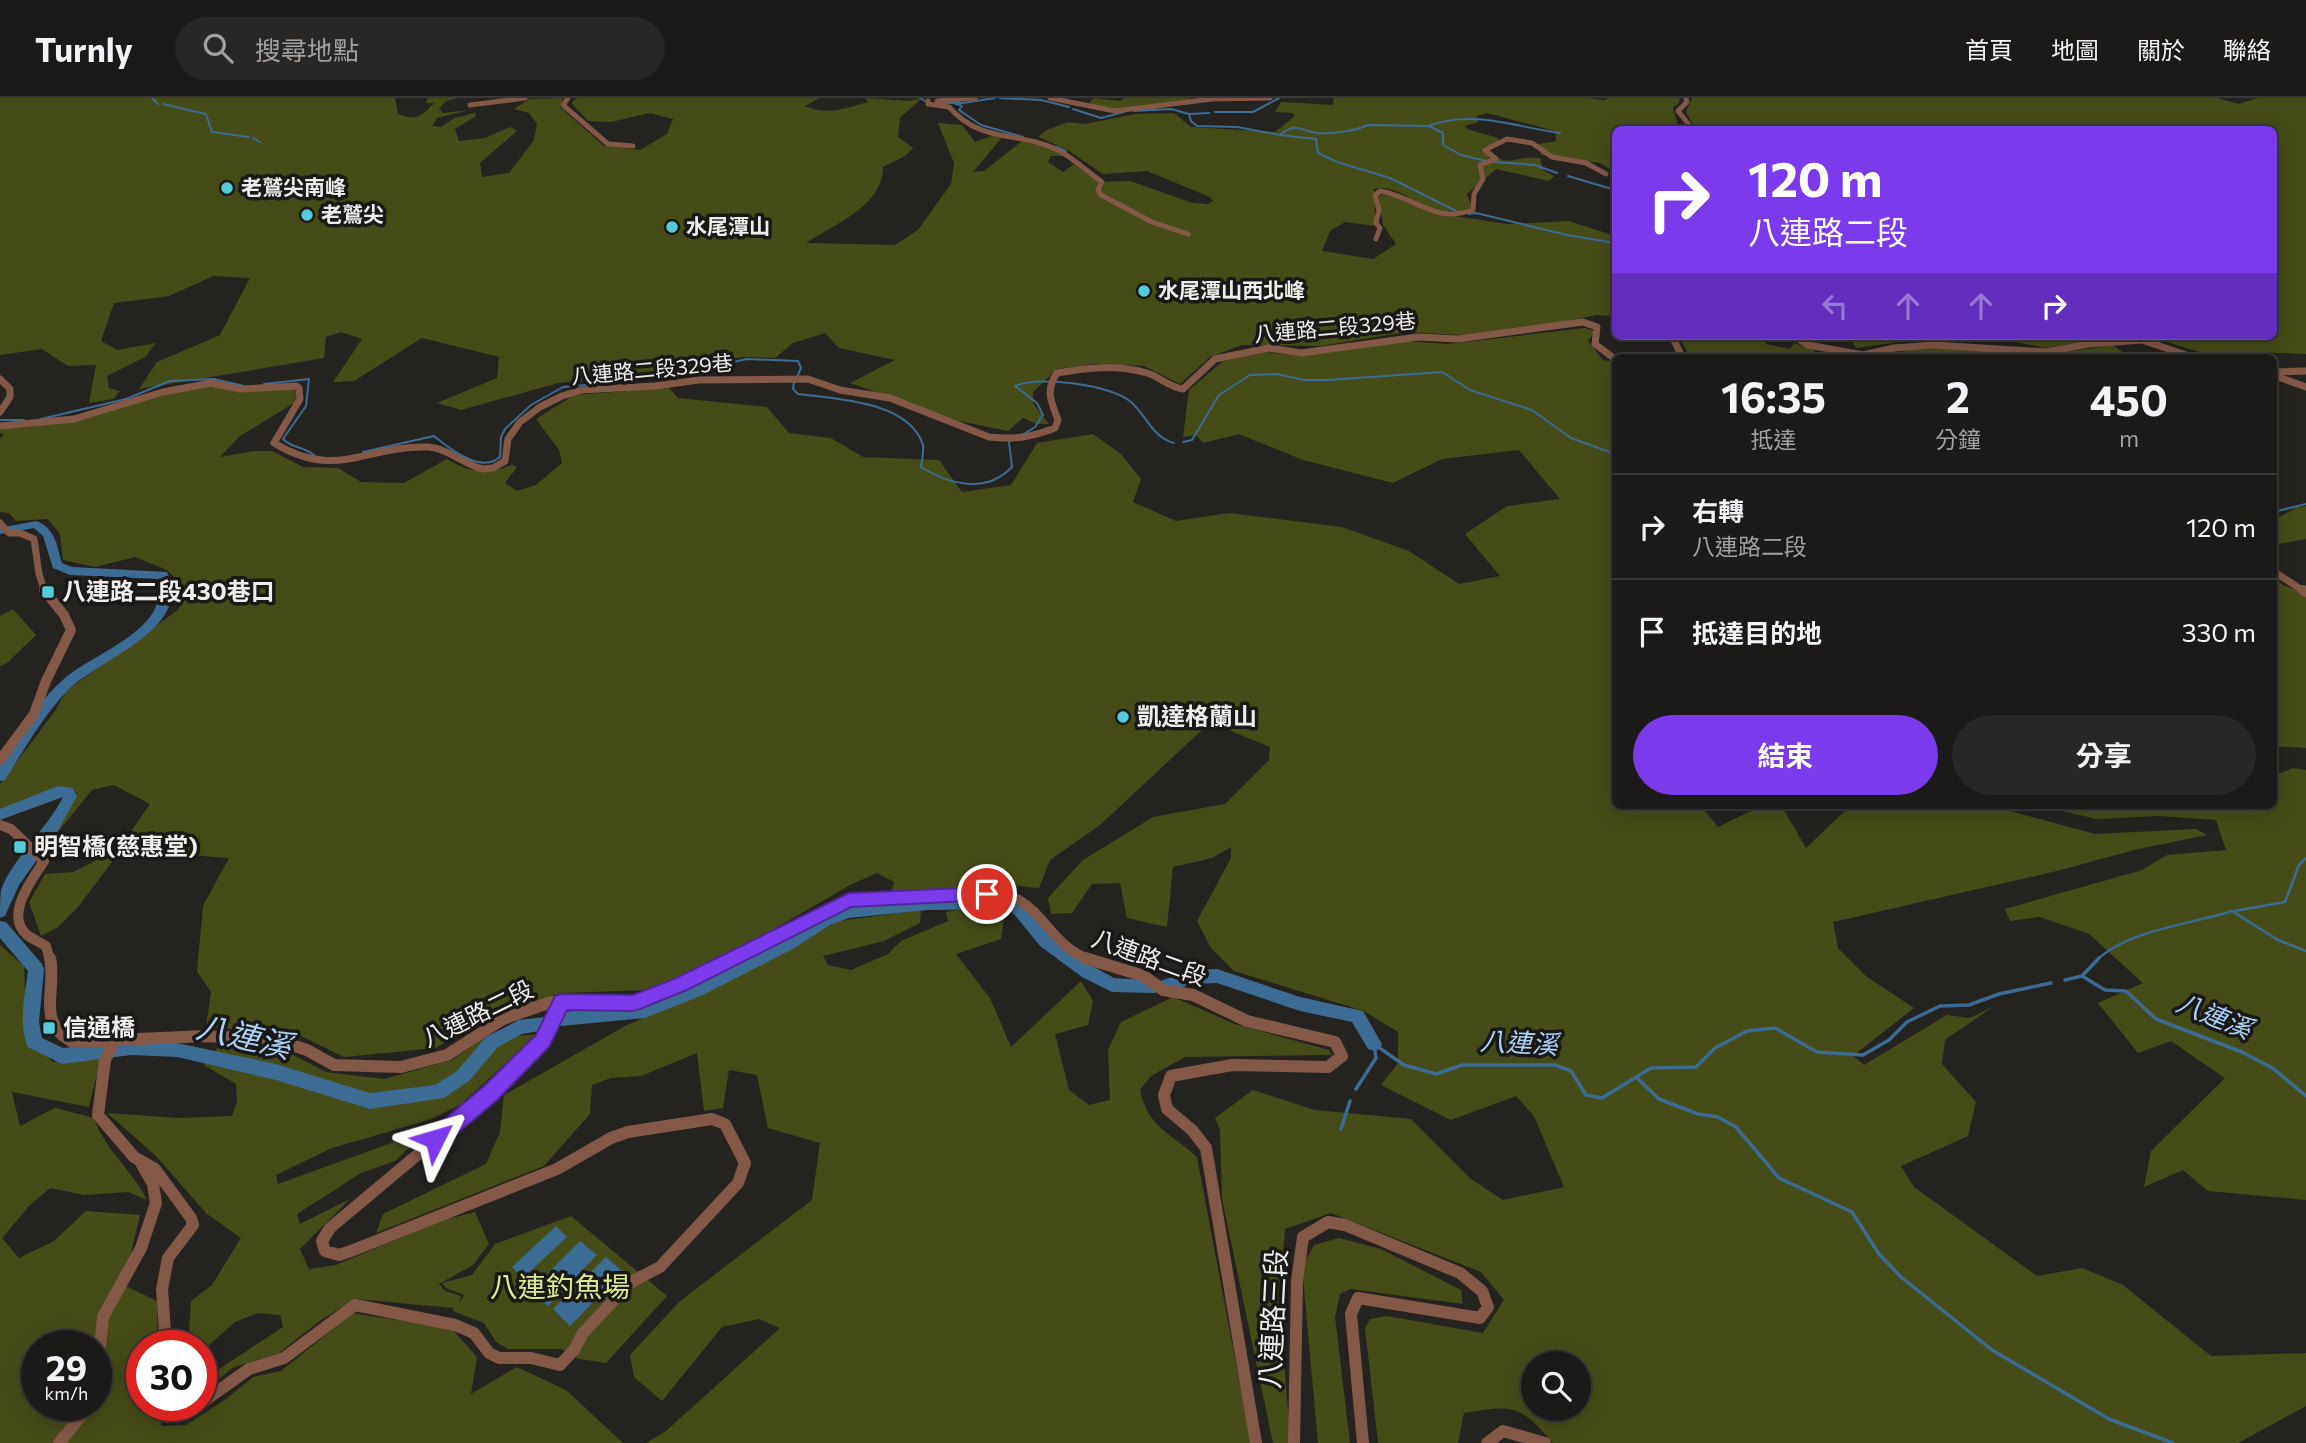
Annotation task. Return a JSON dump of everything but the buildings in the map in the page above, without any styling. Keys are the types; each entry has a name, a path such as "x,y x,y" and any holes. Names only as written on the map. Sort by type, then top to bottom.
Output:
{"street":[{"path":"470,104 525,98"},
{"path":"568,98 564,105 608,144 633,146"},
{"path":"927,100 975,98"},
{"path":"1050,98 1115,111 1201,103 1212,99 1270,98"},
{"path":"1686,98 1685,104 1678,108 1689,126"},
{"path":"927,100 928,104 949,107 962,122 979,130 1057,149 1102,181 1098,190 1101,195 1152,222 1188,234"},
{"path":"1376,239 1380,228 1376,223 1379,210 1375,195 1380,191 1396,194 1419,208 1434,212 1457,215 1473,210 1474,194 1483,180 1480,165 1496,159 1485,150 1507,139 1532,143 1552,157 1586,163 1606,174"},
{"name":"八連路二段329巷","path":"0,426 74,419 163,392 211,383 240,389 296,386 299,388 300,400 274,443 293,455 310,461 334,461 433,448 456,457 472,468 482,469 503,464 507,459 508,438 530,414 570,391 655,386 699,380 813,380 840,390 890,398 989,437 1019,439 1046,434 1055,428 1058,420 1047,396 1050,382 1056,373 1121,368 1149,374 1175,388 1183,389 1215,359 1269,348 1301,353 1418,337 1458,339 1583,322 1597,327 1595,344 1612,357"},
{"path":"1800,340 1808,345 1858,354"},
{"path":"1867,354 1894,348 1934,345 2000,348 2031,353 2061,352 2090,344 2142,340 2183,354"},
{"path":"2277,374 2306,371"},
{"path":"813,380 822,372"},
{"path":"2277,376 2306,387"},
{"path":"0,379 10,388 10,397 0,412"},
{"path":"0,760 34,714 41,692 71,630 69,621 45,592 36,563 34,539 4,527"},
{"path":"2277,574 2306,592"},
{"name":"八連路二段","path":"0,825 10,829 44,861 21,902 18,918 26,934 46,946 52,976 49,1000 52,1027 58,1036 73,1042 205,1036 276,1040 307,1051 334,1065 401,1067 447,1055 503,1019 551,1002 633,1003 681,985 849,900 987,894 1006,895 1021,901 1057,939 1079,956 1144,976 1163,990 1194,995 1247,1021 1335,1042 1342,1056 1328,1068 1232,1065 1171,1076"},
{"path":"217,1392 248,1369 284,1358 355,1305 455,1325 474,1333 489,1353 499,1357 531,1358 560,1365 574,1350 583,1333 631,1282 660,1267 738,1183 745,1163 725,1124 712,1119 628,1132 611,1138 558,1169 351,1251 339,1255 325,1251 322,1241 330,1228 490,1094 542,1041 561,1002"},
{"path":"102,1330 103,1317 141,1248 156,1203 153,1184 138,1158 98,1115 105,1060 114,1042"},
{"name":"八連路三段","path":"1171,1076 1164,1096 1167,1109 1192,1130 1206,1148 1256,1443"},
{"path":"138,1158 155,1169 191,1218 192,1225 168,1258 162,1289 165,1330"},
{"name":"八連路三段","path":"1294,1443 1297,1281 1300,1253 1303,1237 1328,1222 1345,1225 1460,1273 1482,1291 1488,1307 1480,1318 1358,1298 1350,1314 1363,1443"},
{"path":"60,1443 77,1421"},
{"path":"1487,1443 1503,1431 1545,1443"}],"green space":[{"path":"0,98 395,98 398,114 414,117 422,114 434,103 426,103 428,98 458,98 446,101 439,109 443,113 469,110 437,118 432,126 441,127 454,118 475,113 476,116 455,129 459,141 485,138 510,127 517,131 480,163 482,177 509,173 534,140 537,124 529,113 514,109 529,99 563,98 560,107 604,146 640,150 667,134 673,119 650,113 611,122 588,121 571,103 577,98 819,98 805,106 829,111 868,102 865,98 910,101 922,98 900,118 898,137 913,148 905,156 883,167 881,181 866,203 843,221 806,243 895,245 918,230 951,184 954,163 938,123 962,125 975,142 997,134 1004,135 973,172 984,171 1022,141 1059,151 1065,156 1051,156 1048,162 1063,172 1074,164 1099,182 1130,181 1193,203 1208,204 1213,201 1210,197 1147,171 1103,174 1066,149 1038,137 1047,130 1068,122 1084,124 1135,114 1174,113 1191,127 1275,132 1295,116 1293,113 1275,112 1281,102 1333,105 1334,98 1680,98 1673,108 1678,126 1612,126 1612,170 1600,163 1541,155 1539,144 1556,141 1555,131 1487,113 1477,116 1478,122 1465,126 1467,129 1498,138 1499,143 1483,147 1500,159 1540,158 1543,170 1554,176 1549,181 1496,169 1467,194 1473,209 1458,211 1433,209 1390,189 1374,189 1376,226 1345,222 1330,231 1322,251 1373,259 1396,244 1383,225 1378,194 1397,197 1429,212 1507,224 1569,221 1612,235 1612,316 1596,315 1544,326 1460,335 1406,332 1321,346 1242,345 1210,357 1180,384 1144,366 1093,364 1057,369 1033,392 1033,403 1049,424 1036,424 1023,418 1008,431 954,420 850,383 895,360 839,348 825,333 793,343 775,358 743,357 641,375 558,383 461,410 437,403 497,378 499,357 422,338 354,381 333,382 362,339 341,332 326,337 324,358 139,389 157,362 220,335 250,278 213,276 169,296 114,303 101,341 117,350 156,343 145,357 107,376 109,388 120,391 113,399 89,403 96,365 68,366 42,349 0,355"},
{"path":"1093,98 1120,101 1124,98 1191,98 1170,107 1141,109 1087,107"},
{"path":"1692,98 2217,98 2239,104 2257,98 2306,98 2306,354 2210,354 2161,340 2277,340 2277,126 1692,126 1686,112"},
{"path":"1585,328 1595,331 1588,341 1603,360 1612,362 1612,809 1703,809 1718,827 1755,809 1783,809 1806,848 1850,809 2003,809 2095,834 2196,829 2207,835 1833,922 1838,948 1867,977 1914,1008 1853,1056 1864,1065 1947,1015 1970,1018 1994,1006 1945,1040 1942,1064 1976,1102 1968,1136 1901,1166 1914,1187 2037,1276 2082,1268 2123,1285 2211,1356 2306,1353 2306,1406 2238,1443 1553,1443 1532,1421 1591,1421 1591,1351 1521,1351 1521,1413 1505,1409 1464,1413 1458,1443 1378,1443 1365,1328 1370,1319 1387,1316 1483,1333 1504,1300 1481,1272 1331,1213 1285,1229 1279,1307 1291,1443 1273,1443 1222,1199 1220,1130 1215,1118 1253,1090 1315,1110 1411,1119 1471,1179 1503,1200 1564,1187 1534,1116 1516,1096 1451,1120 1381,1085 1398,1063 1398,1032 1364,1011 1234,971 1211,948 1197,921 1231,858 1231,847 1212,858 1173,867 1167,927 1127,918 1120,883 1092,884 1072,913 1051,914 1048,898 1083,860 1153,817 1225,804 1269,760 1270,747 1226,729 1203,729 1100,825 1050,860 1039,888 1019,886 891,892 894,882 877,873 654,990 560,993 499,1013 435,1048 344,1057 297,1034 206,1027 211,992 197,971 203,906 229,858 135,851 115,858 78,907 58,927 41,936 29,902 45,874 73,872 119,849 150,804 114,785 92,790 57,833 54,832 77,794 73,788 0,815 0,784 55,711 66,691 179,609 179,582 167,570 135,557 95,567 63,560 60,534 48,519 16,521 9,513 0,512 0,439 4,434 0,433 0,428 29,427 206,385 293,387 297,394 294,403 240,436 220,457 272,451 303,467 338,468 361,482 404,483 447,459 479,471 512,465 517,467 505,483 517,491 536,485 562,463 559,450 536,419 574,395 669,388 678,398 767,407 789,433 831,438 863,457 939,460 962,492 1011,485 1037,443 1093,434 1121,454 1141,479 1133,502 1176,521 1229,513 1342,527 1409,551 1459,584 1500,576 1465,534 1507,506 1560,499 1519,450 1442,459 1393,483 1303,460 1239,434 1203,443 1196,435 1183,437 1189,390 1223,361 1267,352 1297,356 1406,341 1448,344"},
{"path":"1681,340 1766,340 1766,344 1790,349 1794,343 1814,350 1816,354 1688,354"},
{"path":"1852,340 1912,340 1856,348"},
{"path":"1952,340 2093,340 2045,348 2017,342"},
{"path":"2113,345 2125,354 2053,354"},
{"path":"1958,348 2020,354 1892,354 1910,350"},
{"path":"2306,506 2306,539 2277,544 2277,519 2297,507"},
{"path":"2277,581 2306,594 2306,748 2277,746"},
{"path":"13,609 36,635 7,663 0,666 0,616"},
{"path":"2293,768 2306,770 2306,1200 2208,1191 2183,1170 2144,1187 2151,1151 2225,1078 2171,1041 2138,1053 2098,1003 2143,983 2089,934 2040,917 2010,921 2005,909 2142,870 2167,855 2226,850 2216,820 2158,816 2096,819 2054,809 2277,809 2277,774"},
{"path":"962,909 1005,913 1001,939 956,954 990,998 1011,1047 1081,981 1093,1001 1088,1025 1055,1034 1069,1090 1089,1105 1110,1100 1108,1050 1121,1022 1173,997 1235,1024 1329,1050 1332,1055 1185,1057 1151,1076 1140,1090 1155,1122 1197,1157 1251,1443 646,1443 666,1431 780,1328 759,1319 722,1327 662,1401 634,1377 630,1355 679,1302 812,1200 820,1143 768,1128 757,1075 729,1070 723,1108 704,1111 697,1053 641,1076 611,1078 592,1085 590,1114 544,1166 376,1233 383,1214 486,1164 500,1132 504,1095 625,1026 698,993 839,921 921,910 920,923 884,941 823,956 828,965 851,970 888,954 901,941 948,921 946,912"},
{"path":"0,945 24,966 27,1032 53,1062 101,1058 89,1107 12,1092 20,1126 55,1108 94,1118 105,1140 147,1200 128,1192 84,1195 50,1188 30,1205 2,1238 19,1258 54,1241 86,1211 140,1215 131,1253 117,1282 157,1301 158,1330 126,1330 126,1421 161,1421 161,1426 186,1425 192,1421 217,1421 217,1405 253,1377 281,1371 353,1313 452,1329 477,1357 471,1394 517,1367 566,1390 623,1443 0,1443"},
{"name":"八連釣魚場","path":"538,1034 460,1105 429,1120 332,1148 276,1175 278,1184 430,1129 395,1161 361,1173 297,1214 300,1224 350,1199 300,1249 309,1269 336,1265 440,1221 475,1212 489,1244 473,1265 439,1284 445,1291 461,1296 459,1303 464,1295 446,1288 442,1283 472,1275 495,1244 571,1216 667,1296 606,1363 579,1359 561,1349 508,1349 496,1342 484,1323 453,1311 454,1308 355,1299 321,1320 279,1353 232,1368 217,1381 217,1370 283,1327 280,1315 258,1313 235,1322 217,1338 217,1330 189,1330 191,1301 212,1285 241,1238 207,1214 155,1155 107,1113 178,1118 232,1116 237,1102 236,1084 204,1065 219,1046 291,1054 326,1072 384,1079 452,1060 482,1039"},
{"path":"1339,1238 1381,1249 1461,1290 1463,1304 1350,1289 1340,1294 1335,1317 1350,1443 1318,1443 1302,1267 1314,1245"}],"water":[{"path":"556,1226 567,1237 523,1278 512,1267"},
{"path":"580,1241 597,1255 548,1306 530,1291"},
{"path":"606,1257 623,1272 570,1326 553,1309"}],"waterway":[{"path":"152,98 158,104"},
{"path":"920,98 925,101"},
{"path":"954,103 995,98"},
{"path":"1000,98 1041,100 1069,107"},
{"path":"1215,112 1253,112 1279,98"},
{"path":"939,103 954,103"},
{"path":"954,103 962,106 959,110 981,125 1023,137"},
{"path":"163,104 206,114 212,132 249,137"},
{"path":"1073,109 1101,118 1124,112"},
{"path":"1134,111 1171,109 1189,114"},
{"path":"1189,114 1209,113"},
{"path":"1189,114 1191,121 1197,126 1237,127 1280,135"},
{"path":"1431,125 1479,119 1560,133"},
{"path":"1280,135 1295,128 1323,133 1368,125 1429,126 1443,133 1443,145 1461,155 1486,161"},
{"path":"1280,135 1316,139 1318,153 1337,162 1390,178 1456,211"},
{"path":"253,138 260,142"},
{"path":"1057,147 1066,151"},
{"path":"1495,162 1535,165 1557,173"},
{"path":"1568,176 1612,189"},
{"path":"1469,214 1476,213 1567,235 1612,242"},
{"path":"363,452 434,436 466,458 484,463 492,462 500,457 501,437 505,429 531,405 563,387 607,383 679,368 711,367 747,359 798,361 801,368 797,377"},
{"path":"1183,442 1192,440 1219,395 1250,375 1277,374 1304,380 1328,380 1442,372 1470,390 1532,410 1571,438 1612,453"},
{"path":"41,419 126,399 170,381 214,379 244,386"},
{"path":"264,384 309,379 306,406 283,439 316,457"},
{"path":"1024,434 1035,427 1043,415 1037,403 1015,386 1040,381 1057,382 1092,387 1122,396 1137,408 1160,436 1174,443"},
{"path":"794,382 793,389 798,394 870,405 903,419 915,430 923,445 921,467 956,482 979,484 1002,475 1012,467 1009,442 1012,440"},
{"path":"0,420 24,420"},
{"path":"2277,511 2306,504"},
{"name":"八連溪","path":"0,531 36,524 49,536 57,565 70,571 163,575 168,592 163,608 152,623 137,636 82,671 60,690 0,776"},
{"name":"八連溪","path":"0,815 58,791 68,792 70,796 54,826 14,881 0,912"},
{"path":"2234,911 2285,902 2299,865 2306,858"},
{"name":"八連溪","path":"561,1019 639,1013 697,990 787,944 824,921 848,912 928,904 1009,903 1019,910 1046,941 1088,972 1112,985 1155,986"},
{"path":"2097,960 2110,950 2143,935 2232,911 2278,940 2306,951"},
{"name":"八連溪","path":"0,927 36,969 31,1022 34,1042 62,1056 131,1048 177,1050 276,1072 370,1101 438,1092 463,1076 492,1042 519,1027 545,1024"},
{"path":"2082,976 2097,960"},
{"name":"八連溪","path":"1166,984 1194,977 1217,976 1300,1004 1357,1016 1374,1044"},
{"name":"八連溪","path":"2065,980 2082,976"},
{"name":"八連溪","path":"2082,976 2105,990 2126,991 2156,1019 2242,1052 2274,1069 2306,1096"},
{"name":"八連溪","path":"1356,1089 1376,1058 1374,1044 1404,1065 1436,1074 1462,1065 1555,1065 1571,1071 1586,1095 1602,1098 1651,1068 1696,1067 1715,1048 1747,1031 1775,1028 1817,1052 1863,1055 1889,1040 1907,1022 1940,1006 1969,1005 1999,994 2051,983"},
{"path":"1637,1078 1659,1099 1698,1114 1718,1117 1736,1127 1779,1178 1852,1212 1879,1254 1901,1277 1992,1350 2109,1419 2173,1443"},
{"path":"1341,1129 1350,1101"}],"place":[{"name":"老鷲尖南峰","path":"227,188"},
{"name":"老鷲尖","path":"307,215"},
{"name":"水尾潭山","path":"672,227"},
{"name":"水尾潭山西北峰","path":"1144,291"},
{"name":"八連路二段430巷口","path":"48,592"},
{"name":"凱達格蘭山","path":"1123,717"},
{"name":"明智橋(慈惠堂)","path":"20,847"},
{"name":"信通橋","path":"49,1028"}],"route":[{"path":"435,1139 490,1094 542,1041 561,1002 633,1003 681,985 849,900 987,894"}]}
